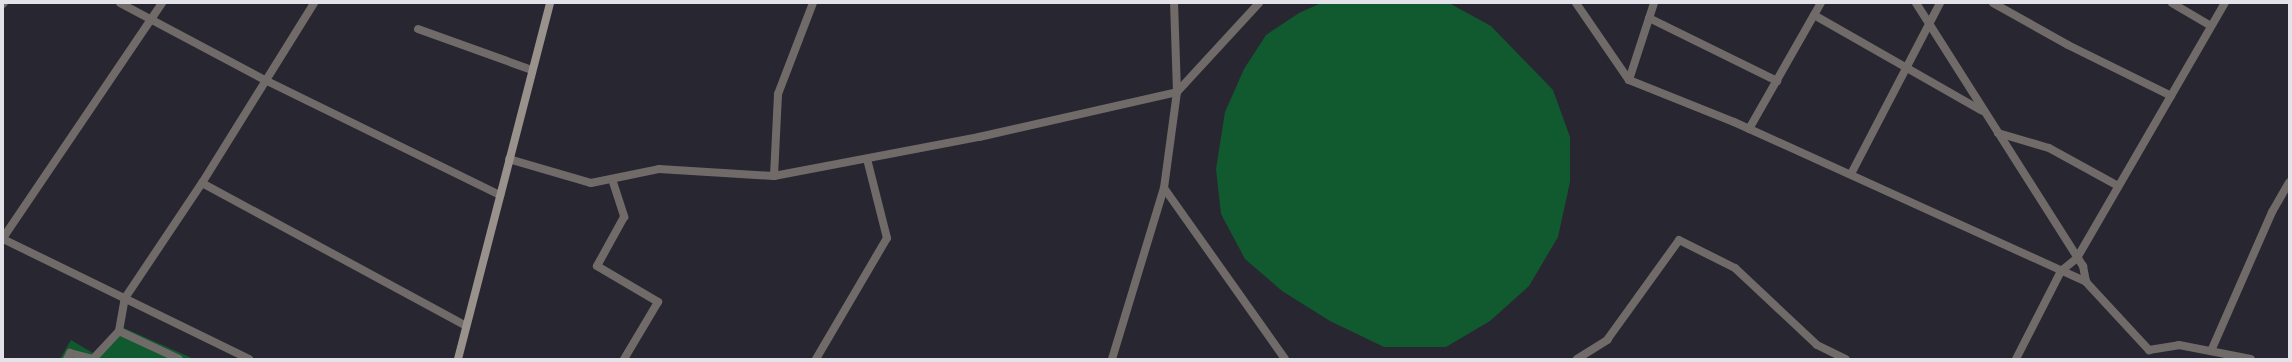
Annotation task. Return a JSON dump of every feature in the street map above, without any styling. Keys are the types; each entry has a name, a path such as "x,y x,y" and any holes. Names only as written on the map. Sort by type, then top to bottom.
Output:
{"street":[{"path":"120,3 151,21 265,80 500,195"},
{"path":"162,3 3,239 249,359"},
{"path":"67,359 70,353 93,359 119,331 125,298 202,183 314,3"},
{"path":"458,359 550,3"},
{"path":"774,176 778,94 813,3"},
{"path":"1112,359 1164,188 1177,92 1174,3"},
{"path":"509,159 591,183 659,169 774,176 979,137 1177,92 1259,3"},
{"path":"1576,3 1629,80 1749,129 1851,174 2086,282 2149,350 2179,345 2251,359"},
{"path":"1629,80 1654,3"},
{"path":"1916,3 2083,266 2086,282"},
{"path":"1851,174 1905,67 1940,3"},
{"path":"1993,3 2005,6 2068,45 2171,96"},
{"path":"2172,3 2211,26"},
{"path":"2016,359 2061,271 2077,258 2225,3"},
{"path":"1749,129 1814,15 1818,4"},
{"path":"1814,15 1984,112"},
{"path":"1649,18 1777,81"},
{"path":"418,29 532,70"},
{"path":"1998,133 2049,148 2118,186"},
{"path":"816,359 886,238 867,158"},
{"path":"612,179 624,217 597,266 658,302 624,359"},
{"path":"2211,350 2272,212 2289,182"},
{"path":"202,183 466,326"},
{"path":"1164,188 1285,359"},
{"path":"1577,359 1607,340 1679,240 1735,268 1817,345 1846,359"},
{"path":"119,331 179,359"}],"green space":[{"path":"1321,3 1449,3 1491,26 1553,90 1570,137 1570,182 1558,237 1529,286 1490,321 1446,347 1384,347 1330,321 1282,291 1245,259 1221,214 1216,169 1225,112 1244,69 1266,35 1299,13"},
{"path":"124,328 194,359 60,359 71,340 93,353"}]}
